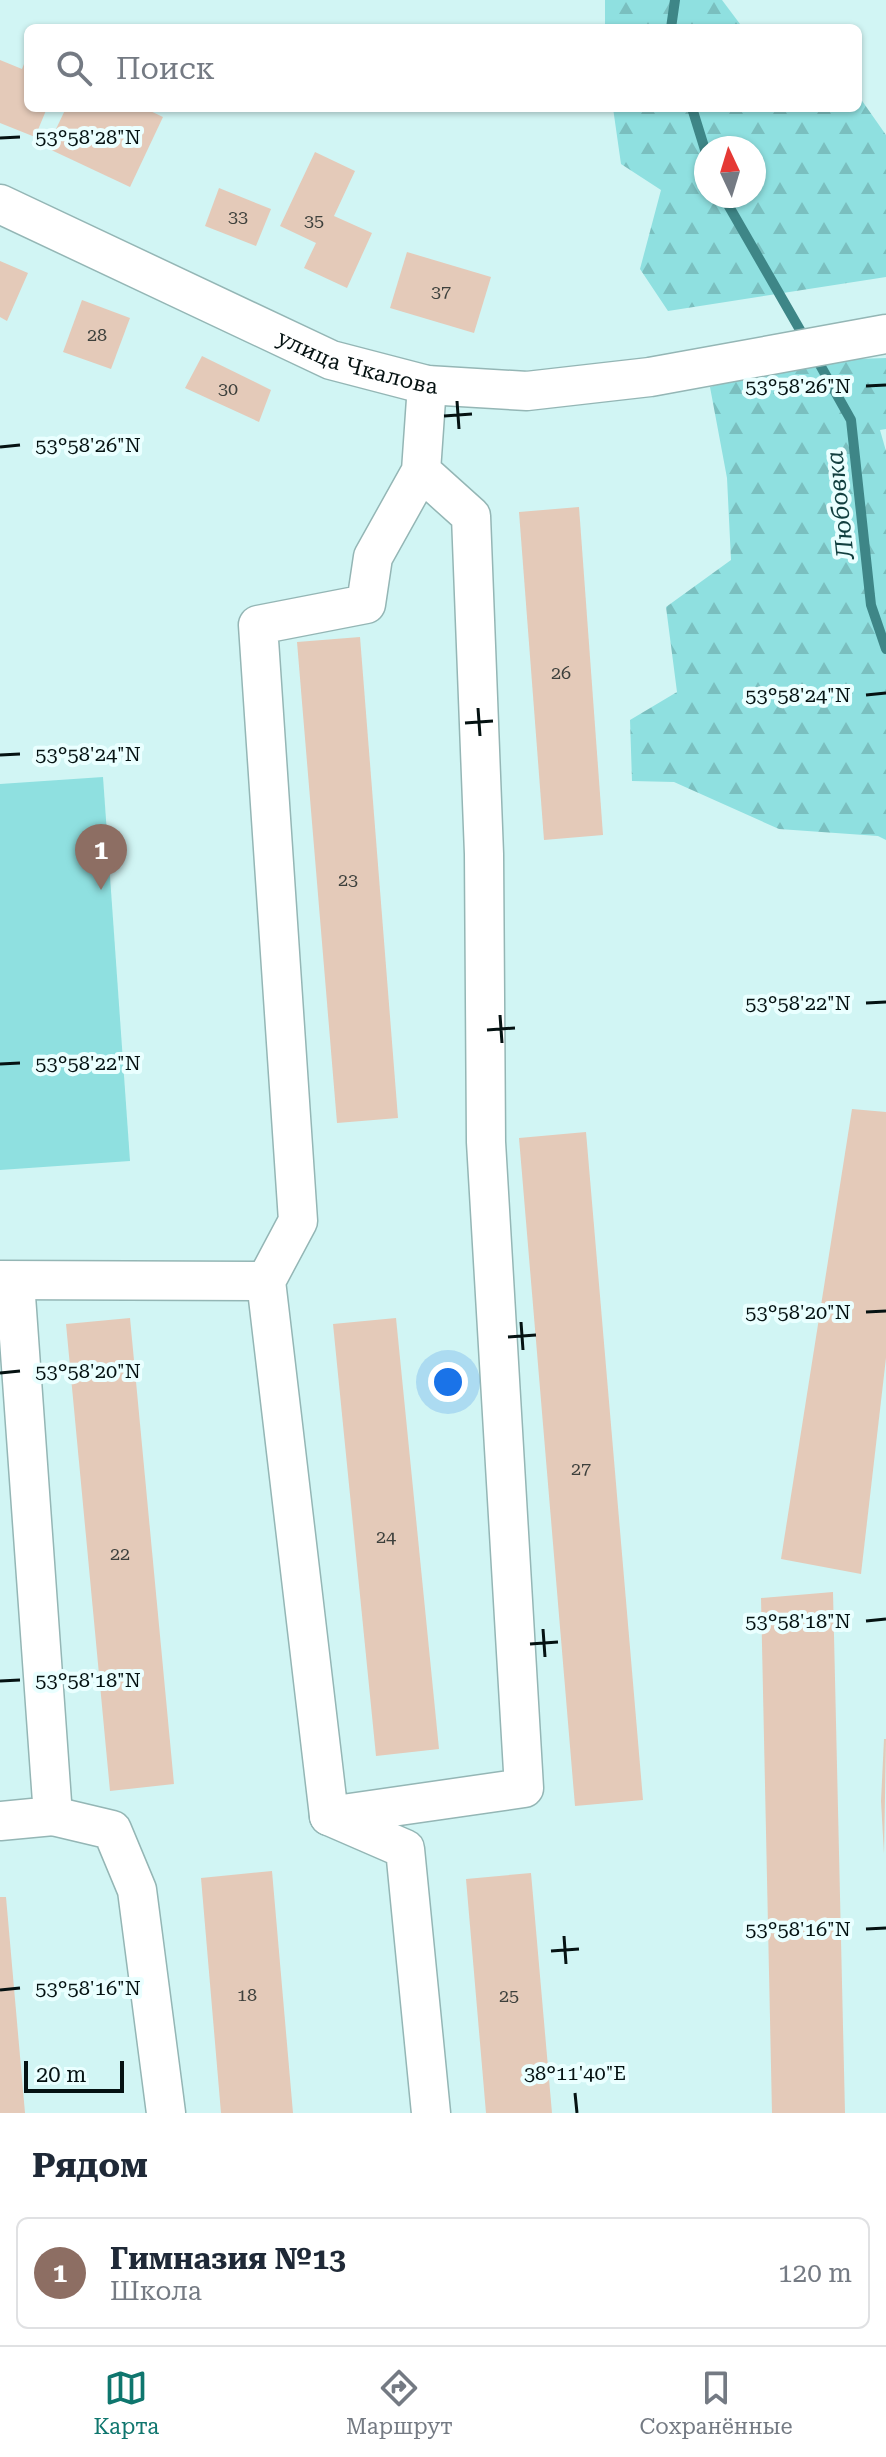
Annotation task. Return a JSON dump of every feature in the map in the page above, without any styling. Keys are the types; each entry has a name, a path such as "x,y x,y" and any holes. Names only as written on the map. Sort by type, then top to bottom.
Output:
{"street":[{"name":"улица Чкалова","path":"0,204 331,360 427,385 527,391 650,377 886,334"},
{"path":"329,1816 266,1281 298,1221 258,625 366,604 373,557 421,471 427,385"},
{"path":"329,1816 524,1788 486,1142 484,854 471,516 421,471"},
{"path":"53,1816 8,1281 266,1281"},
{"path":"0,1821 53,1816 112,1830 137,1890 166,2113"},
{"path":"329,1816 405,1849 431,2113"}],"green space":[{"path":"605,0 722,0 740,24 605,24"},
{"path":"862,101 886,135 886,277 668,311 640,269 661,190 621,164 614,112 862,112"},
{"path":"886,358 886,429 880,430 886,451 886,840 878,836 779,829 674,782 632,781 630,720 677,692 666,607 731,560 727,478 710,387 798,361"},
{"path":"103,777 130,1161 0,1170 0,784"}],"building":[{"path":"0,60 22,69 24,64 24,112 45,112 35,137 0,123"},
{"path":"64,112 152,112 163,117 130,187 47,148"},
{"path":"315,152 355,171 334,216 372,233 347,288 304,268 316,243 280,226"},
{"path":"219,188 271,209 256,246 205,226"},
{"path":"407,252 491,277 474,333 390,308"},
{"path":"0,261 28,273 7,321 0,317"},
{"path":"82,300 130,318 111,369 63,352"},
{"path":"202,356 271,390 259,422 185,388"},
{"path":"579,507 603,835 544,840 519,512"},
{"path":"360,637 398,1118 337,1123 297,642"},
{"path":"852,1109 886,1112 886,1358 861,1574 781,1559"},
{"path":"586,1132 643,1800 575,1806 519,1138"},
{"path":"130,1318 174,1784 110,1791 66,1324"},
{"path":"396,1318 439,1749 376,1756 333,1324"},
{"path":"833,1592 845,2113 772,2113 761,1598"},
{"path":"886,1739 884,1854 881,1801"},
{"path":"272,1871 293,2113 221,2113 201,1878"},
{"path":"531,1873 552,2113 486,2113 466,1879"},
{"path":"0,1897 6,1897 25,2113 0,2113"}],"waterway":[{"name":"Любовка","path":"672,24 675,0"},
{"name":"Любовка","path":"693,112 701,136"},
{"name":"Любовка","path":"730,208 807,342"},
{"name":"Любовка","path":"815,356 851,420 871,605 886,649"}],"place":[{"name":"Гимназия №13","path":"101,890"}]}
